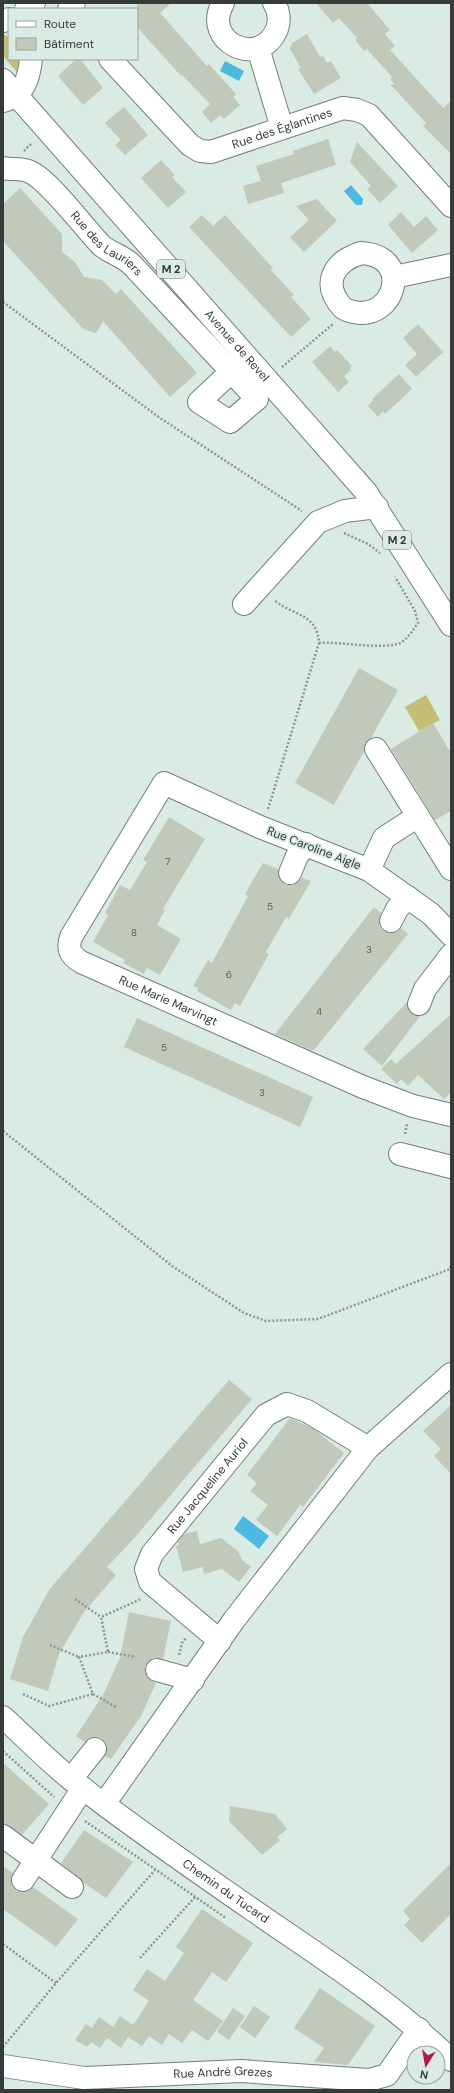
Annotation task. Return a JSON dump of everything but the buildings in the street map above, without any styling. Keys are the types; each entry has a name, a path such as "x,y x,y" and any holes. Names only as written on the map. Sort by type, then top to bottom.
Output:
{"street":[{"path":"223,3 218,18 219,28 230,44 248,50 258,48 271,40 278,26 279,16 274,3"},
{"path":"258,48 282,128"},
{"path":"8,92 25,86 31,60"},
{"name":"Rue des Églantines","path":"111,60 190,146 200,151 211,152 343,108 369,115 451,206"},
{"name":"Avenue de Revel","path":"8,92 338,458 377,507 451,626"},
{"name":"Rue des Lauriers","path":"4,168 17,168 29,171 43,180 102,246 113,254 127,259 232,372"},
{"path":"361,253 374,254 383,258 390,266 394,277 393,289 386,302 375,311 361,314 346,310 338,302 333,289 333,276 338,265 348,257 361,253"},
{"path":"394,277 451,265"},
{"path":"244,604 318,522 345,511 377,507"},
{"path":"376,749 451,869"},
{"name":"Rue Caroline Aigle","path":"164,783 260,827 306,844 368,870 408,896 431,914 451,935"},
{"name":"Rue Marie Marvingt","path":"164,783 71,937 68,946 70,952 81,962 283,1053 363,1087 413,1106 451,1115"},
{"path":"368,870 384,838 418,816"},
{"path":"290,873 297,856 306,844"},
{"path":"391,921 397,909 408,896"},
{"path":"419,1004 425,988 451,955"},
{"path":"400,1154 451,1167"},
{"path":"104,1804 220,1641 368,1448 451,1374"},
{"name":"Rue Jacqueline Auriol","path":"220,1641 150,1582 146,1569 152,1554 266,1415 287,1404 307,1411 368,1448"},
{"path":"157,1670 193,1680"},
{"name":"Chemin du Tucard","path":"3,1717 77,1784 246,1905 365,1986 420,2029 451,2060"},
{"path":"23,1880 36,1861 95,1749"},
{"path":"3,1836 72,1887"},
{"name":"Rue André Grezes","path":"3,2066 84,2078 241,2071 369,2080 387,2075 420,2029"}],"path":[{"path":"4,168 7,159 18,157 36,137"},
{"path":"3,302 160,418 334,532 349,534 381,554"},
{"path":"278,371 336,321 346,310"},
{"path":"268,810 319,643 318,633 312,621 281,606 270,596 276,568"},
{"path":"319,643 331,642 387,645 400,642 410,634 418,623 415,611 392,572"},
{"path":"400,1154 413,1106"},
{"path":"3,1131 172,1266 244,1312 266,1321 318,1319 450,1270 451,1263"},
{"path":"101,1616 160,1590"},
{"path":"75,1599 101,1616 108,1652"},
{"path":"178,1657 182,1643 200,1624"},
{"path":"50,1645 79,1657 108,1652 136,1657"},
{"path":"79,1657 93,1694 116,1707"},
{"path":"23,1694 49,1706 93,1694"},
{"path":"3,2047 56,1983 155,1870"},
{"path":"140,1958 195,1897"},
{"path":"3,1944 56,1983"}],"shaded area":[{"path":"3,34 8,36 8,60 21,60 17,72 3,56"},
{"path":"426,695 440,720 419,731 405,707"}],"water":[{"path":"225,61 244,71 239,81 220,71"},
{"path":"351,185 363,199 362,205 356,205 344,191"},
{"path":"243,1516 269,1536 259,1549 234,1529"}]}
